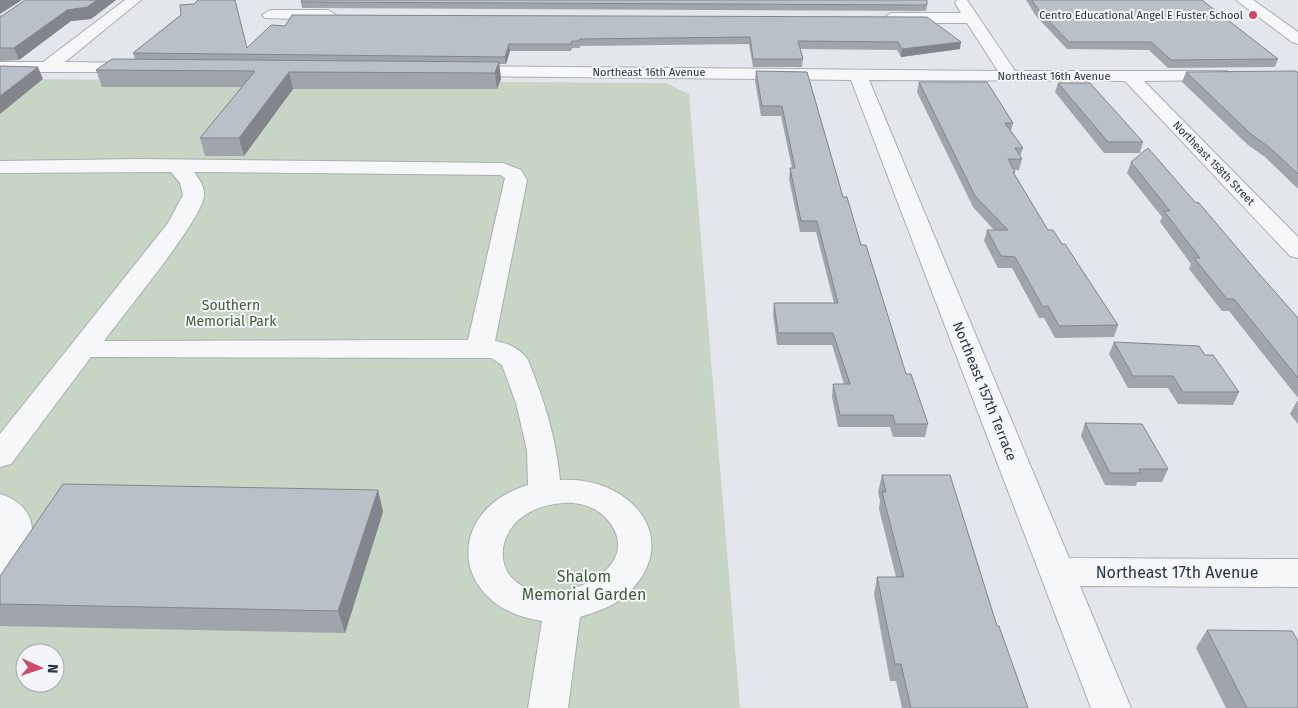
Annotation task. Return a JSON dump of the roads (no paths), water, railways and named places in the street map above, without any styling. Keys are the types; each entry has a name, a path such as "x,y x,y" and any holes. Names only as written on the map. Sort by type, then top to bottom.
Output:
{"street":[{"path":"48,67 134,0"},
{"path":"282,0 270,15 339,15"},
{"path":"960,0 1010,76"},
{"path":"1242,0 1298,39"},
{"path":"874,18 973,18"},
{"path":"0,67 158,68"},
{"name":"Northeast 16th Avenue","path":"448,70 1010,76 1239,75"},
{"name":"Northeast 157th Terrace","path":"858,74 1111,708"},
{"name":"Northeast 158th Street","path":"1130,76 1298,251"},
{"path":"0,167 177,166 503,169 514,174 516,180 480,348"},
{"path":"0,456 178,226 194,198 192,181 177,166"},
{"path":"84,348 480,348 498,350 514,360 532,403 542,450 545,493"},
{"path":"569,491 592,495 611,504 626,518 634,535 634,554 626,573 610,590 588,602 563,607 536,606 513,598 496,584 486,566 484,547 491,529 504,512 523,500 545,493 569,491"},
{"path":"0,506 6,509 16,523 15,541 0,568"},
{"name":"Northeast 17th Avenue","path":"1057,572 1298,572"},
{"path":"548,708 563,607"}],"place":[{"name":"Centro Educational Angel E Fuster School","path":"1253,15"}],"park label":[{"name":"Southern Memorial Park","path":"231,314"},
{"name":"Shalom Memorial Garden","path":"584,585"}]}
